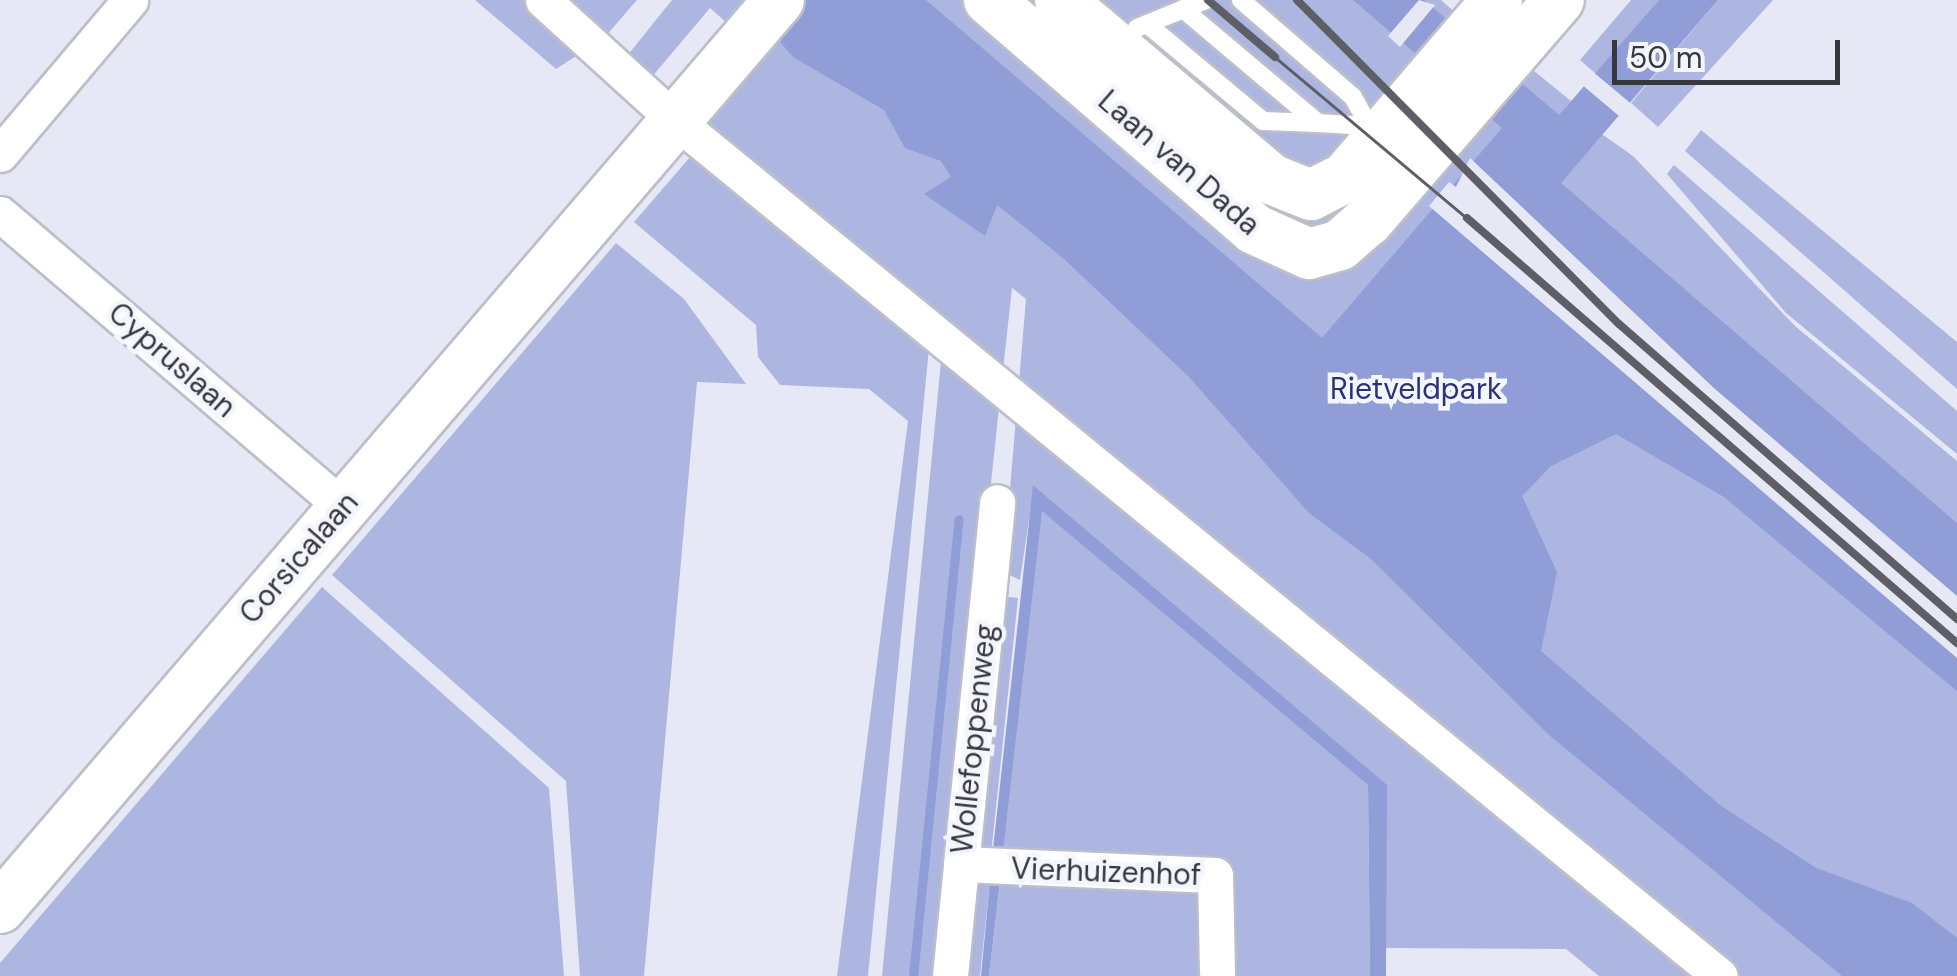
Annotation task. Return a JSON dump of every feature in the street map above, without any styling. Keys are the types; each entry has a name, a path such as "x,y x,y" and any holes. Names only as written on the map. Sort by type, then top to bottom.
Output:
{"street":[{"path":"0,154 130,0"},
{"path":"543,0 663,109 1720,976"},
{"name":"Corsicalaan","path":"0,857 330,496 663,109 734,17 779,0"},
{"name":"Laan van Dada","path":"988,0 1290,250 1340,246 1382,206 1491,32 1559,0"},
{"name":"Laan van Dada","path":"1060,0 1127,32 1292,191 1330,190 1374,132 1452,90"},
{"path":"1374,132 1382,206"},
{"name":"Cypruslaan","path":"0,214 330,496"},
{"name":"Corsicalaan","path":"0,908 330,496"},
{"name":"Wollefoppenweg","path":"950,976 983,866 998,502"},
{"name":"Vierhuizenhof","path":"983,866 1215,875 1217,972"}],"lane":[{"path":"1127,32 1206,0"},
{"path":"1241,0 1347,91 1374,132"},
{"path":"1183,9 1318,123"},
{"path":"1107,102 1127,32"},
{"path":"1127,32 1263,121 1318,123 1374,132"}],"green space":[{"path":"475,0 637,0 604,38 556,69"},
{"name":"Rietveldpark","path":"672,0 1441,0 1516,66 1522,61 1571,101 1565,108 1633,156 1795,326 1957,461 1957,976 1599,976 1566,949 1386,948 1386,785 1034,486 1020,580 1003,572 1026,299 1012,288 1003,370 693,114 727,23 710,8 651,78 627,56"},
{"path":"1631,0 1659,0 1596,74 1580,60"},
{"path":"1718,0 1773,0 1658,127 1631,103"},
{"path":"1701,130 1957,342 1957,389 1685,151"},
{"path":"691,156 930,338 868,976 837,976 908,421 869,389 780,385 758,357 756,325 634,222"},
{"path":"1674,165 1957,411 1957,454 1786,313 1667,174"},
{"path":"616,243 684,299 746,384 697,382 644,976 580,976 566,781 332,575"},
{"path":"942,351 1000,398 939,976 882,976"},
{"path":"1039,498 1368,785 1370,976 989,976 1000,883 990,880 980,976 961,976 970,882 1000,877"},
{"path":"322,587 549,788 564,976 0,976 0,963"},
{"path":"1000,596 1018,598 991,853 973,851"}],"shaded area":[{"path":"745,0 926,0 1322,338 1502,128 1353,0 1424,0 1559,115 1659,0 1718,0 1561,183 1957,523 1957,691 1724,497 1616,434 1551,466 1522,496 1557,572 1541,651 1720,805 1816,868 1912,903 1957,938 1957,976 1842,976 1549,735 1371,559 1309,513 1189,377 1063,258 997,205 985,236 924,194 951,177 941,161 905,148 884,110 793,57"},
{"path":"1033,485 1387,785 1386,976 1370,976 1368,785 1042,511 1003,851 993,849"},
{"path":"990,880 1000,882 989,976 981,976"}],"pier":[{"path":"1419,0 1435,5 1400,47 1388,36"},
{"path":"1592,71 1634,106 1623,119 1581,84"},
{"path":"1470,158 1715,389 1957,596 1957,658 1429,206 1449,182 1456,187"}],"waterway":[{"path":"913,976 959,519"}],"tram line":[{"path":"1275,57 1467,218"}],"railway":[{"path":"1208,0 1275,57"},
{"path":"1297,0 1619,324 1957,619"},
{"path":"1467,218 1957,643"}]}
